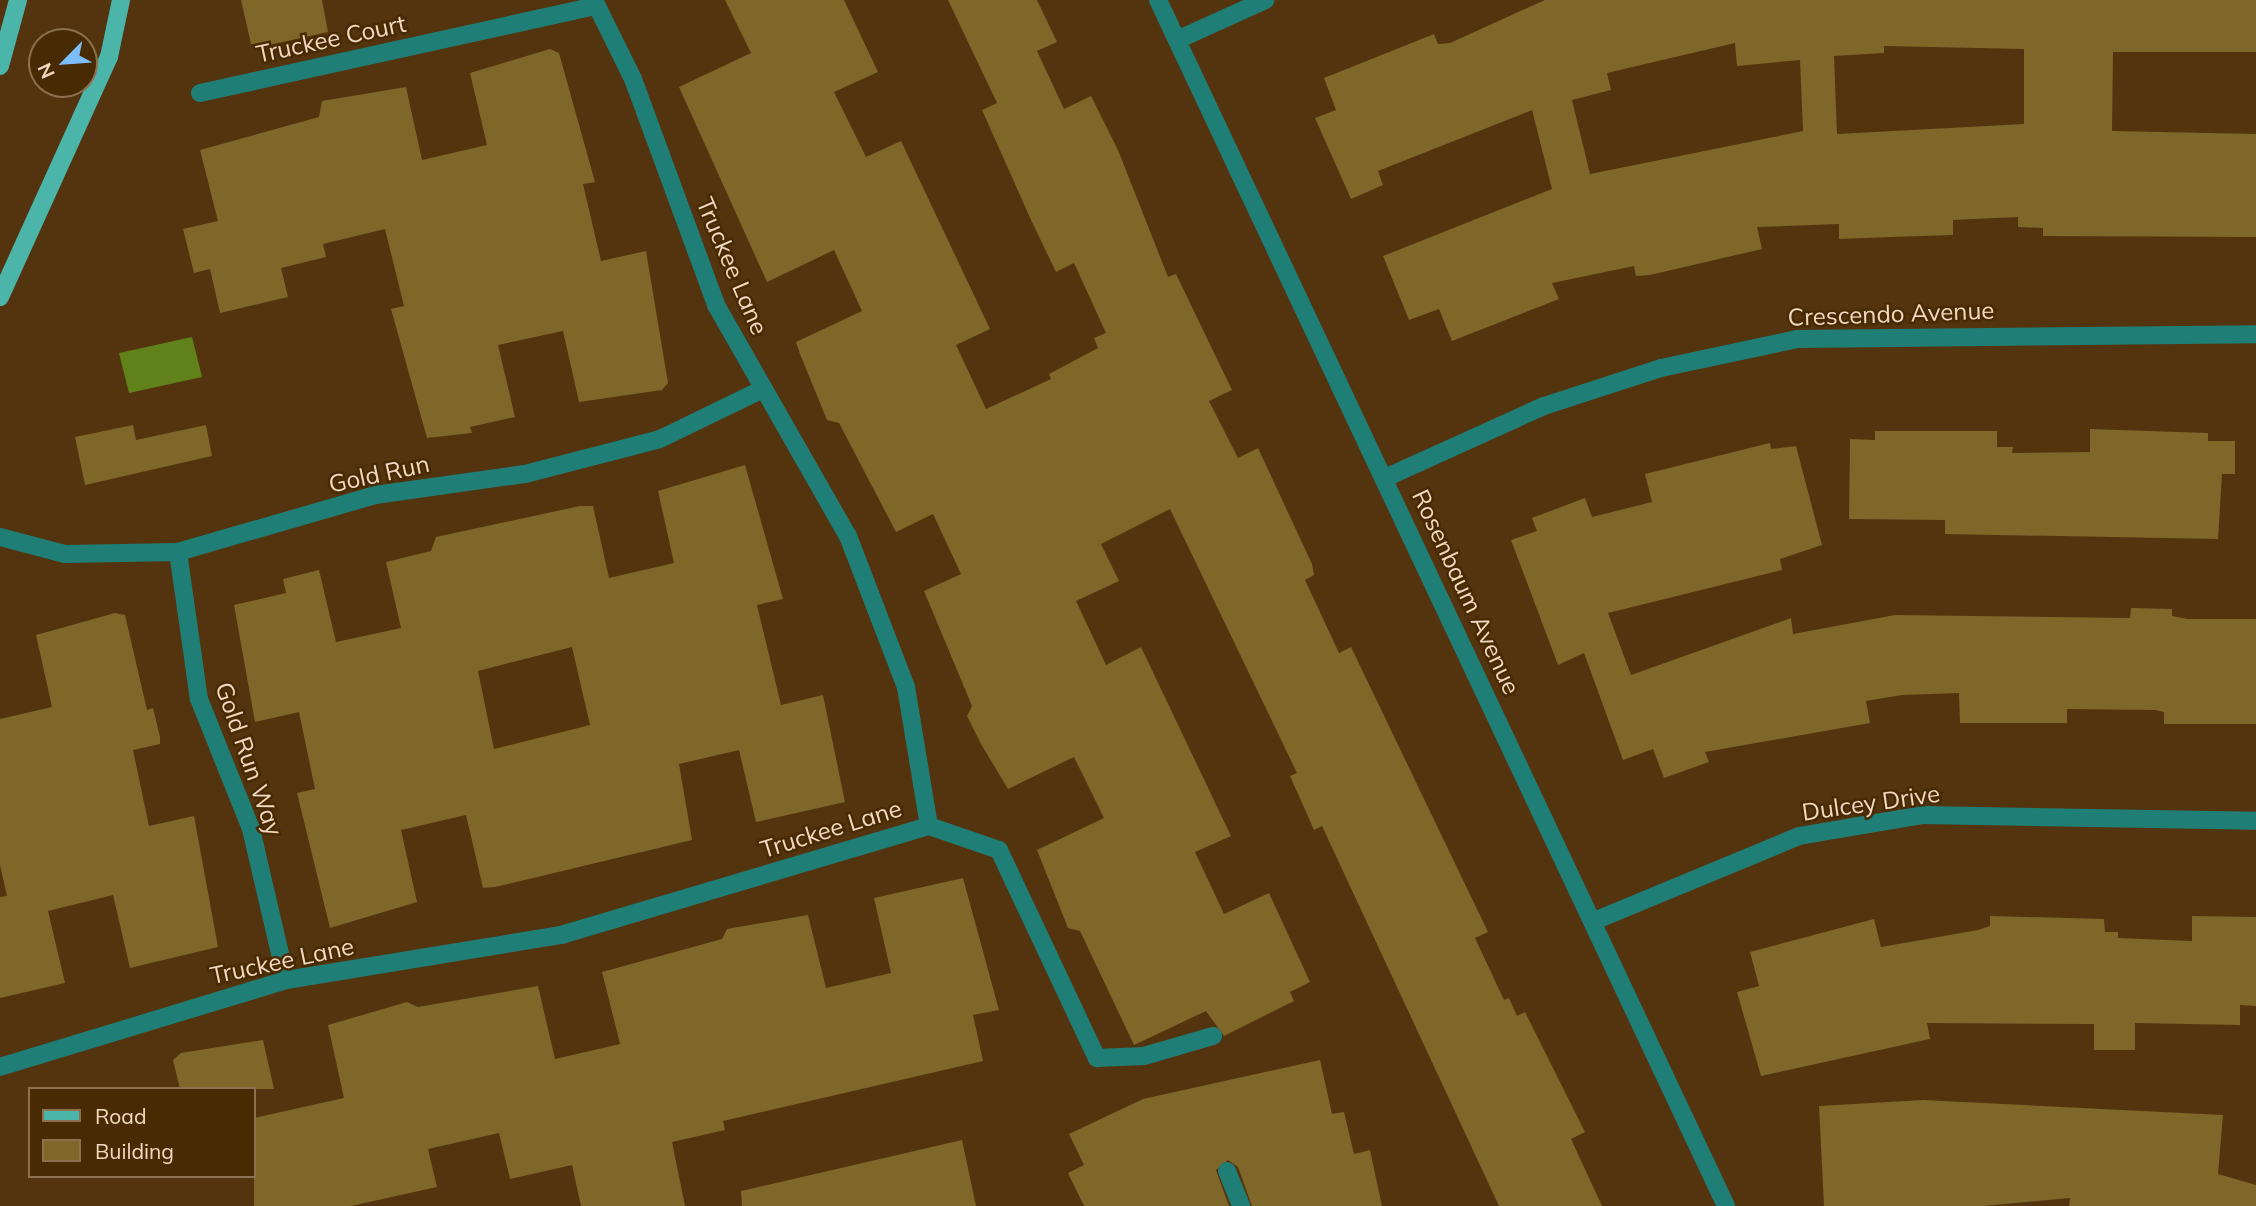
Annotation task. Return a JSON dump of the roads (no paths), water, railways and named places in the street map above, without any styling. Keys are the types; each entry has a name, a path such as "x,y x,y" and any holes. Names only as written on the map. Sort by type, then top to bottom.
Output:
{"main road":[{"path":"0,66 19,0"},
{"path":"0,298 110,57 121,0"}],"street":[{"name":"Rosenbaum Avenue","path":"1158,0 1726,1206"},
{"path":"1177,40 1265,0"},
{"name":"Truckee Court","path":"200,93 595,3"},
{"name":"Truckee Lane","path":"0,1067 286,980 561,935 929,826 906,687 848,536 761,390 716,305 633,79 595,3"},
{"name":"Crescendo Avenue","path":"1385,478 1544,406 1661,368 1798,339 2256,334"},
{"name":"Gold Run","path":"0,537 65,554 178,552 375,495 525,474 660,439 761,390"},
{"name":"Gold Run Way","path":"178,552 199,699 251,830 286,980"},
{"name":"Dulcey Drive","path":"1594,921 1799,836 1923,816 2256,821"},
{"path":"929,826 999,850 1097,1058 1144,1056 1213,1036"},
{"path":"1227,1171 1241,1206"}]}
